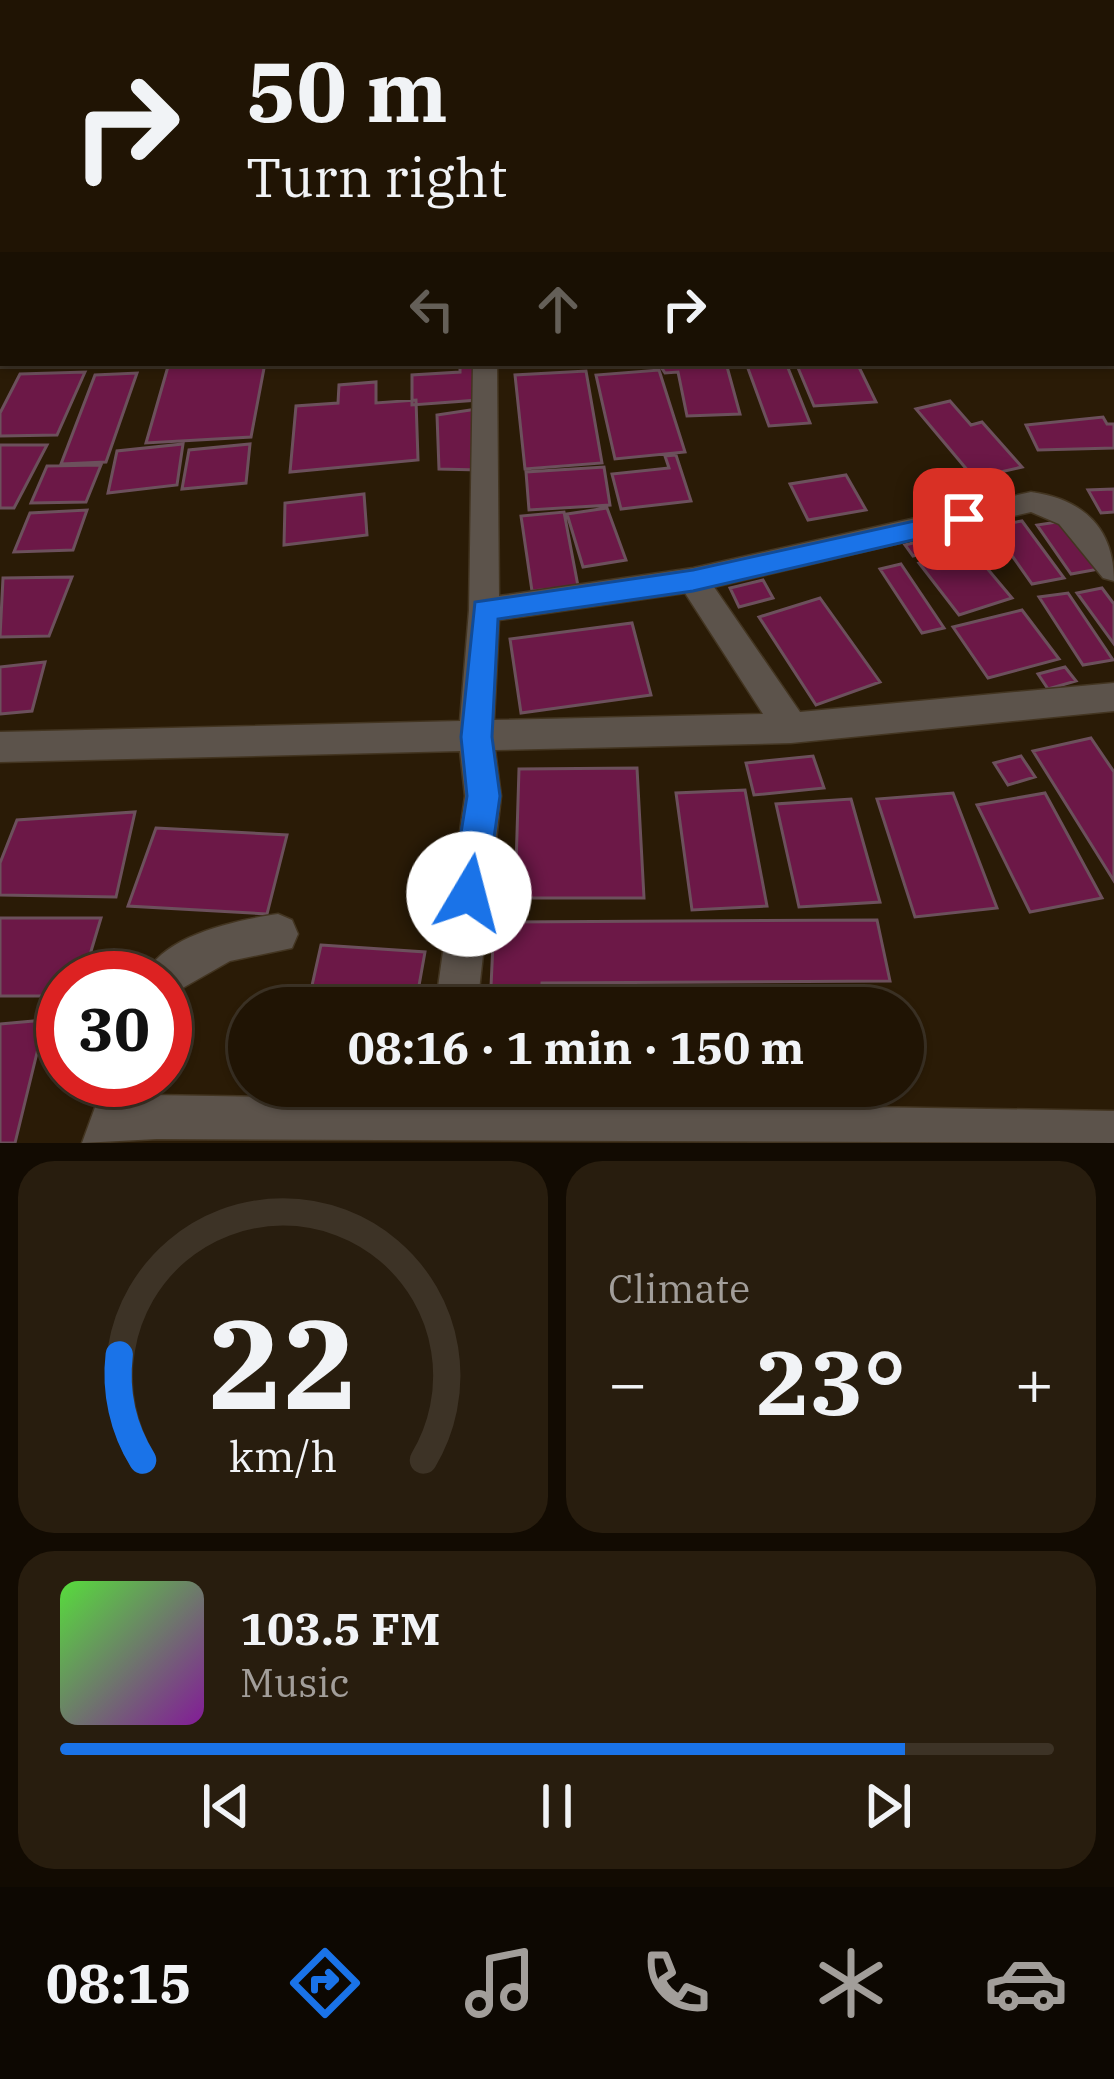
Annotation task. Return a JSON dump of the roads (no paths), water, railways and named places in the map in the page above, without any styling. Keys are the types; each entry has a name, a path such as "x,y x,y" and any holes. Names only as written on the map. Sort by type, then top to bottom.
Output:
{"street":[{"path":"459,987 483,796 476,737 484,610 485,366"},
{"path":"484,610 693,580 1031,502 1051,502 1071,516 1114,570"},
{"path":"693,580 791,728"},
{"path":"0,747 791,728 1114,698"},
{"path":"192,961 224,942 278,934"},
{"path":"105,1143 118,1107"},
{"path":"105,1143 153,1117 348,1107"},
{"path":"553,1107 1114,1133"}]}
